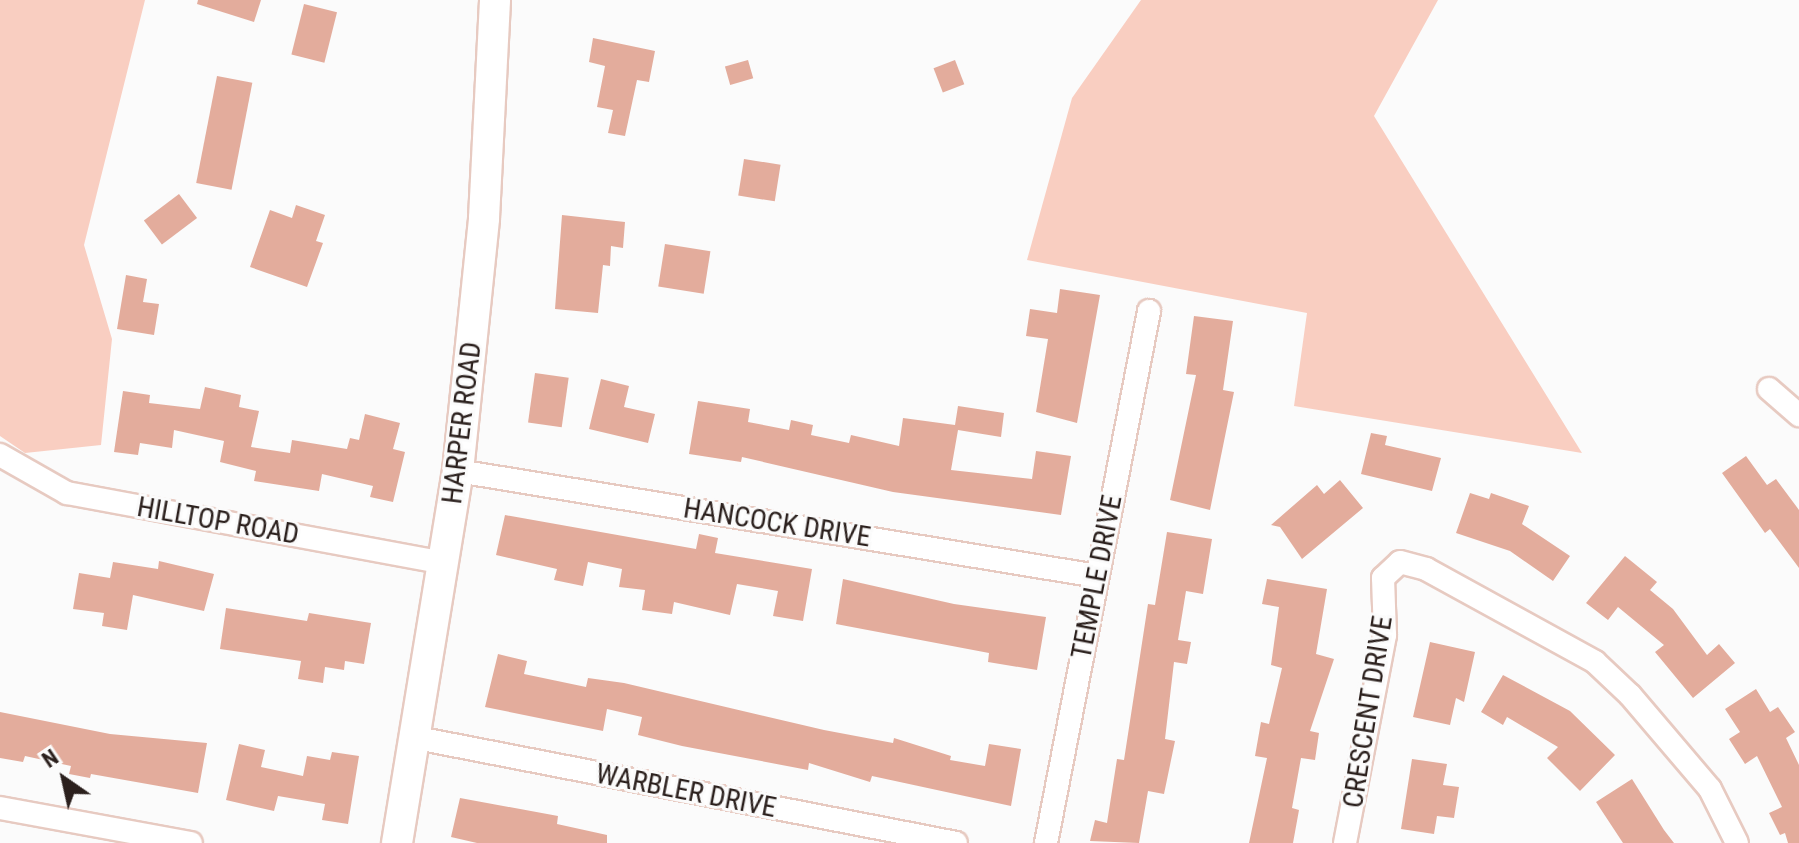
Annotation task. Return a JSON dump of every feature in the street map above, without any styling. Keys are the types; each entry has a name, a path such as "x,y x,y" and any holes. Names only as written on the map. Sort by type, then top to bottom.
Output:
{"main road":[{"name":"HARPER ROAD","path":"397,843 417,738 458,471 484,218 495,0"}],"street":[{"name":"TEMPLE DRIVE","path":"1046,843 1149,311"},
{"path":"1769,389 1799,415"},
{"name":"HILLTOP ROAD","path":"0,455 67,493 445,563"},
{"name":"HANCOCK DRIVE","path":"458,471 1097,576"},
{"name":"CRESCENT DRIVE","path":"1345,843 1385,635 1383,578 1400,562 1426,569 1595,662 1630,695 1710,789 1737,843"},
{"name":"WARBLER DRIVE","path":"417,738 956,843"},
{"path":"0,808 191,843"}],"shaded area":[{"path":"0,0 145,0 84,245 112,339 101,445 25,453 0,436"},
{"path":"1141,0 1438,0 1374,116 1582,453 1294,406 1307,313 1027,260 1072,98"}],"building":[{"path":"198,0 261,0 254,22 197,4"},
{"path":"304,4 337,12 324,63 291,54"},
{"path":"593,38 655,51 649,82 637,80 625,136 608,133 613,110 597,107 605,66 589,62"},
{"path":"748,60 753,78 730,85 725,67"},
{"path":"955,60 964,84 943,93 934,68"},
{"path":"217,76 252,83 232,190 196,183"},
{"path":"744,159 781,165 775,201 738,196"},
{"path":"179,194 197,218 162,244 144,220"},
{"path":"296,205 325,215 316,241 323,243 307,287 250,267 270,210 292,218"},
{"path":"562,215 625,222 623,248 611,246 610,266 603,265 598,313 555,309"},
{"path":"665,244 710,251 704,294 658,286"},
{"path":"126,275 147,279 143,302 159,304 154,335 117,329"},
{"path":"1060,289 1100,295 1077,423 1036,412 1048,339 1026,336 1030,309 1057,313"},
{"path":"1194,316 1233,321 1223,390 1234,392 1210,510 1170,500 1196,375 1186,374"},
{"path":"535,373 569,378 562,427 528,423"},
{"path":"601,379 629,386 624,407 655,414 648,443 589,429"},
{"path":"205,387 241,395 239,407 259,411 251,447 290,453 292,440 347,449 350,438 359,440 365,414 400,423 393,449 405,452 393,502 370,497 373,486 322,474 319,491 254,481 256,471 220,462 224,441 174,430 172,448 140,443 138,455 114,452 123,391 150,395 149,403 200,409"},
{"path":"698,401 750,409 748,422 789,430 791,420 813,425 811,435 849,443 851,435 899,446 903,418 955,425 958,406 1004,413 1001,437 958,430 951,470 1032,479 1036,451 1071,456 1061,515 893,492 742,457 741,462 689,454"},
{"path":"1371,433 1387,436 1385,445 1441,458 1432,491 1361,474"},
{"path":"1746,456 1767,485 1776,479 1799,510 1799,568 1770,529 1765,533 1722,473"},
{"path":"1340,480 1363,508 1302,559 1280,527 1271,525 1317,485 1324,494"},
{"path":"1470,493 1489,499 1491,493 1529,506 1522,524 1570,556 1553,581 1510,551 1456,533"},
{"path":"505,515 696,549 699,534 718,538 715,553 812,569 803,621 773,616 778,591 737,584 730,615 674,602 672,614 642,610 645,590 619,587 622,569 588,562 583,586 554,580 557,569 496,555"},
{"path":"1167,532 1212,539 1203,594 1186,591 1178,640 1191,642 1187,664 1174,662 1165,739 1175,741 1164,794 1148,791 1139,843 1090,841 1095,820 1107,823 1117,759 1124,760 1148,604 1155,605"},
{"path":"1625,556 1657,582 1650,590 1673,609 1707,655 1719,644 1735,663 1693,698 1655,652 1664,645 1618,607 1608,620 1586,603"},
{"path":"159,561 214,574 204,611 133,595 127,630 102,626 104,613 73,609 79,573 110,578 113,562 158,569"},
{"path":"843,579 954,604 1046,617 1037,670 988,662 989,653 836,624"},
{"path":"1267,579 1327,589 1316,654 1334,659 1310,731 1319,733 1315,760 1301,758 1292,808 1299,810 1293,843 1249,843 1267,758 1255,756 1261,722 1269,724 1282,668 1271,665 1279,607 1262,604"},
{"path":"226,608 307,621 309,613 371,623 364,664 345,661 344,670 325,667 323,683 298,679 301,661 220,649"},
{"path":"1430,642 1475,652 1464,702 1456,698 1450,725 1413,717"},
{"path":"498,654 527,661 524,674 586,687 588,678 624,683 824,730 893,743 894,738 951,756 950,760 985,766 989,744 1021,749 1011,806 872,776 870,782 809,763 808,770 682,746 638,735 642,717 607,709 603,731 485,707"},
{"path":"1503,675 1570,711 1615,755 1580,791 1547,758 1558,747 1507,717 1503,725 1481,712"},
{"path":"1756,689 1770,712 1778,707 1795,732 1786,738 1799,765 1799,843 1788,843 1785,833 1780,835 1769,813 1782,807 1757,756 1745,764 1729,739 1740,732 1725,709"},
{"path":"0,712 110,734 207,743 198,793 91,774 90,778 69,774 71,766 25,756 23,762 0,758"},
{"path":"239,744 265,750 261,767 303,776 307,756 330,760 332,752 359,756 348,824 322,820 325,804 278,796 274,811 226,800"},
{"path":"1412,759 1447,764 1443,785 1459,787 1454,818 1437,816 1434,834 1401,829"},
{"path":"1632,779 1674,843 1623,843 1596,802"},
{"path":"460,798 558,816 557,824 607,835 607,843 477,843 451,837"}]}
